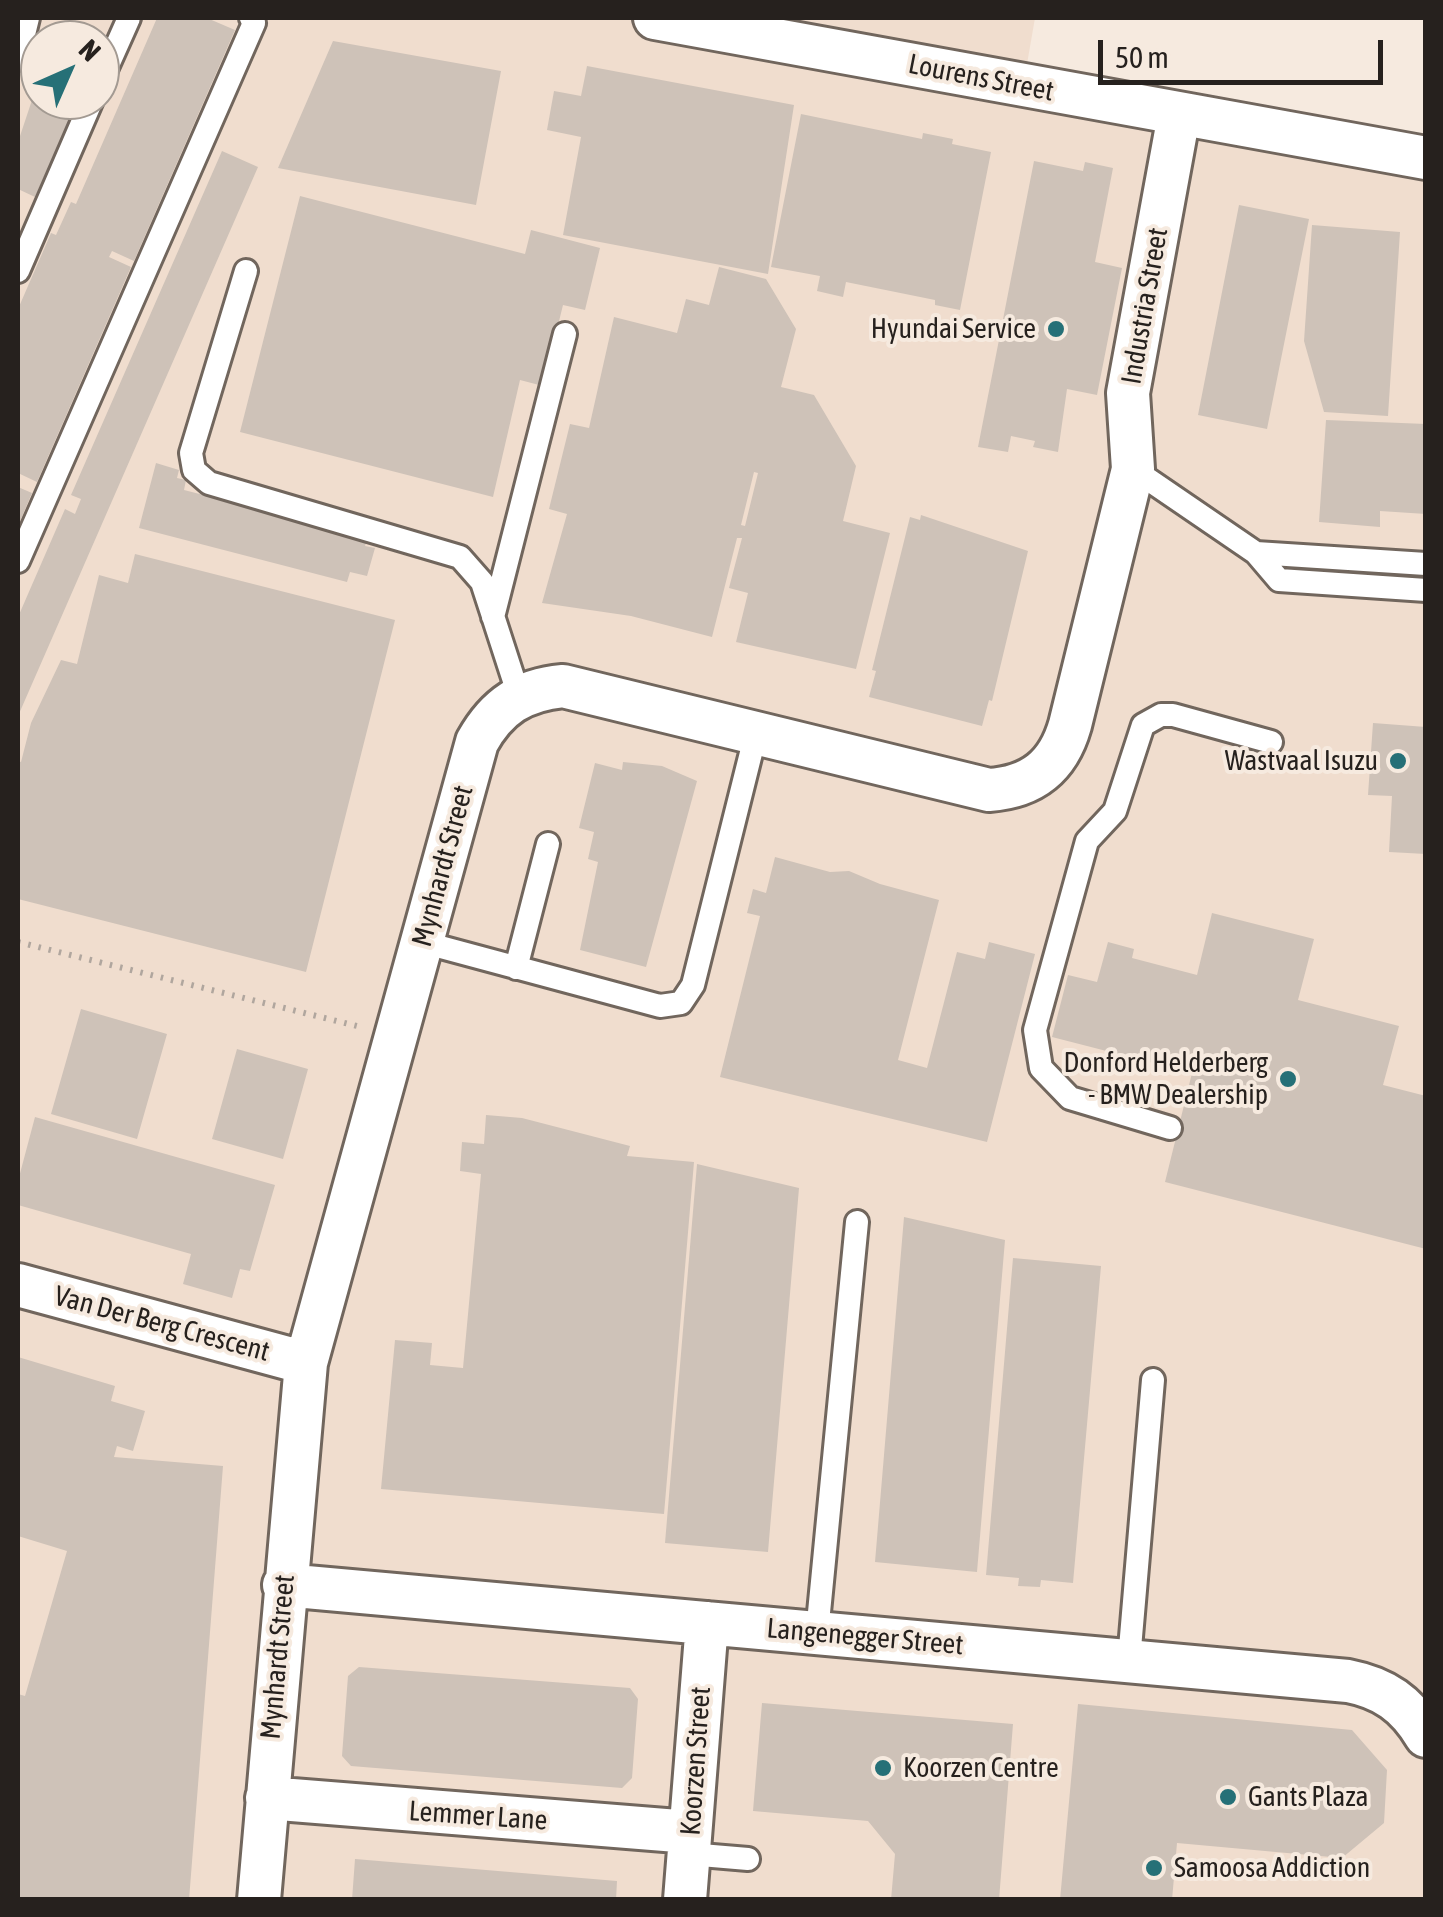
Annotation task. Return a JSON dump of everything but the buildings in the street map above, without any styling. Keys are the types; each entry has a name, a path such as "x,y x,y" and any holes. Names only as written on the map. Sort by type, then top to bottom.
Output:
{"street":[{"name":"Lourens Street","path":"656,18 1426,158"},
{"name":"Industria Street","path":"1133,469 1128,393 1179,114"},
{"path":"518,696 563,686 990,790 1028,783 1043,772 1066,741 1133,469"},
{"name":"Mynhardt Street","path":"258,1900 306,1363 477,742 501,708 518,696"},
{"name":"Van Der Berg Crescent","path":"18,1285 306,1363"},
{"name":"Langenegger Street","path":"284,1585 1129,1660 1367,1685 1402,1704 1426,1736"},
{"name":"Koorzen Street","path":"685,1900 707,1623"},
{"name":"Lemmer Lane","path":"267,1798 690,1843"}],"lane":[{"path":"18,59 28,18"},
{"path":"18,561 254,23 251,18"},
{"path":"18,272 83,120"},
{"path":"246,272 191,453 194,470 210,483 449,550 476,573 518,696"},
{"path":"493,618 565,334"},
{"path":"1133,469 1256,553 1280,580 1426,590"},
{"path":"1256,553 1426,564"},
{"path":"1170,1128 1070,1098 1058,1090 1041,1068 1035,1030 1087,841 1115,812 1143,725 1172,715 1272,742"},
{"path":"422,942 660,1006 671,1006 689,995 756,733"},
{"path":"516,968 548,844"},
{"path":"817,1633 856,1222"},
{"path":"1129,1660 1153,1380"},
{"path":"690,1843 748,1860"}],"path":[{"path":"18,942 396,1035"}],"shaded area":[{"path":"18,18 1035,18 1027,64 1425,138 1425,1899 18,1899"}],"place":[{"name":"Hyundai Service","path":"1056,329"},
{"name":"Wastvaal Isuzu","path":"1398,761"},
{"name":"Donford Helderberg - BMW Dealership","path":"1288,1079"},
{"name":"Koorzen Centre","path":"883,1768"},
{"name":"Gants Plaza","path":"1228,1797"},
{"name":"Samoosa Addiction","path":"1154,1868"}]}
